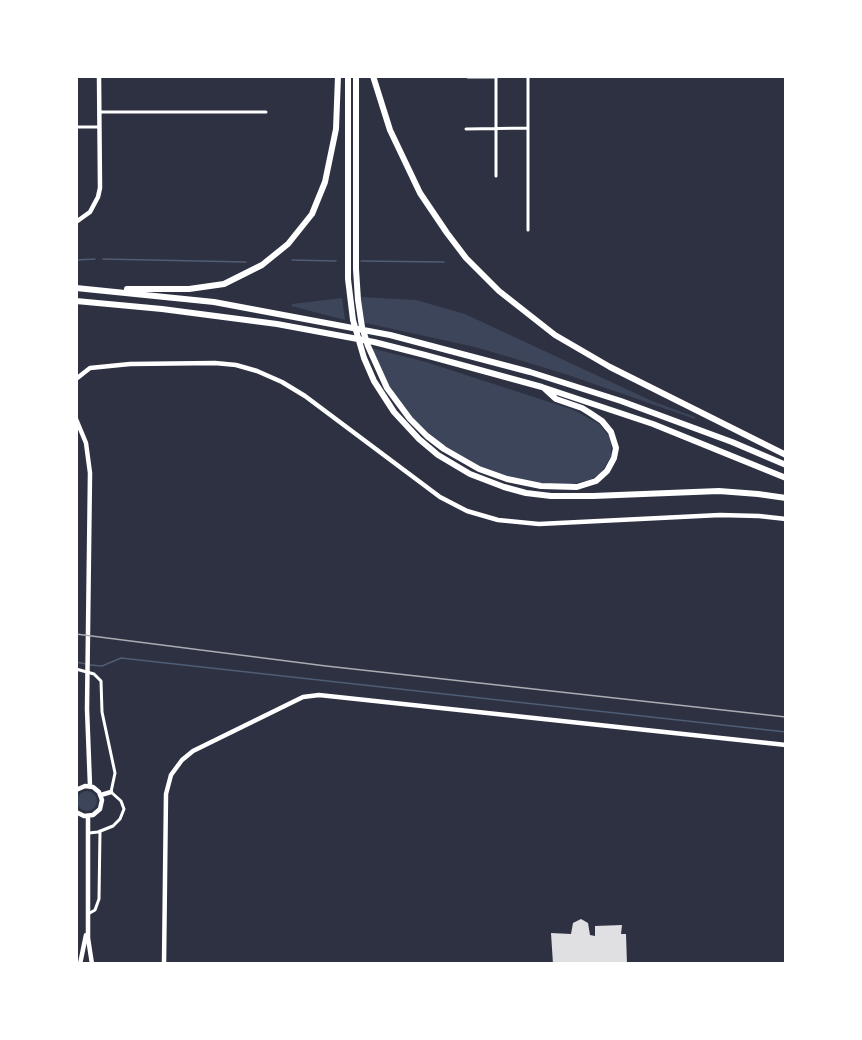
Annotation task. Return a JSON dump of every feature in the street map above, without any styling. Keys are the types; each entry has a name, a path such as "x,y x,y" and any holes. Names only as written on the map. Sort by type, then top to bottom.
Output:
{"highway":[{"path":"86,289 212,287 239,278 281,251 312,214 321,196 336,129 338,76"},
{"path":"348,76 349,293 354,327 364,358 380,392 410,431 443,458 484,480 514,490 551,496 719,491 786,498"},
{"path":"356,76 357,285 360,316 368,346 387,388 410,419 444,449 487,472 528,484 571,488 591,484 604,475 610,467 616,448 613,437 605,424 582,408 556,399 542,387"},
{"path":"373,76 390,130 420,193 447,233 499,291 533,320 601,363 786,455"},
{"path":"76,288 225,304 390,334 530,372 621,401 732,442 786,465"},
{"path":"76,301 222,316 322,332 425,355 542,387 672,431 786,478"}],"street":[{"path":"76,222 90,212 100,188 99,76"},
{"path":"528,76 528,230"},
{"path":"468,77 496,77 496,176"},
{"path":"99,112 266,112"},
{"path":"76,127 99,127"},
{"path":"466,129 528,128"},
{"path":"76,378 84,371 93,368 130,364 210,362 236,365 257,371 311,400 440,497 467,511 498,520 539,524 715,515 786,519"},
{"path":"76,419 86,443 90,473 87,709 90,786"},
{"path":"76,669 94,674 101,681 102,712 115,772 111,792"},
{"path":"164,963 166,794 171,775 182,760 193,751 303,697 319,695 786,745"},
{"path":"76,790 90,786 101,795 100,809 88,816 76,812"},
{"path":"101,795 111,792"},
{"path":"89,833 100,831 118,822 124,811 121,801 111,792"},
{"path":"88,816 88,926 92,963"},
{"path":"88,914 95,910 99,901 100,831"},
{"path":"80,963 88,926"}],"shaded area":[{"path":"360,297 416,300 465,314 652,401 695,417 695,419 568,375 475,347 365,323"},
{"path":"342,298 345,320 291,306 292,304"},
{"path":"371,348 426,362 574,410 599,424 609,436 611,456 601,473 590,480 566,485 538,483 499,474 479,466 443,445 415,421 387,384"},
{"path":"87,791 94,794 97,801 94,808 87,811 80,808 77,801 80,794"}],"building":[{"path":"581,919 588,923 590,935 595,936 595,926 622,925 621,934 626,934 627,964 553,964 551,933 571,934 573,923"}],"waterway":[{"path":"76,260 95,259"},
{"path":"103,259 246,262"},
{"path":"292,260 336,261"},
{"path":"361,261 444,262"},
{"path":"90,665 102,666 121,658 786,732"},
{"path":"76,662 86,664"}],"railway":[{"path":"76,634 326,666 786,717"}]}
